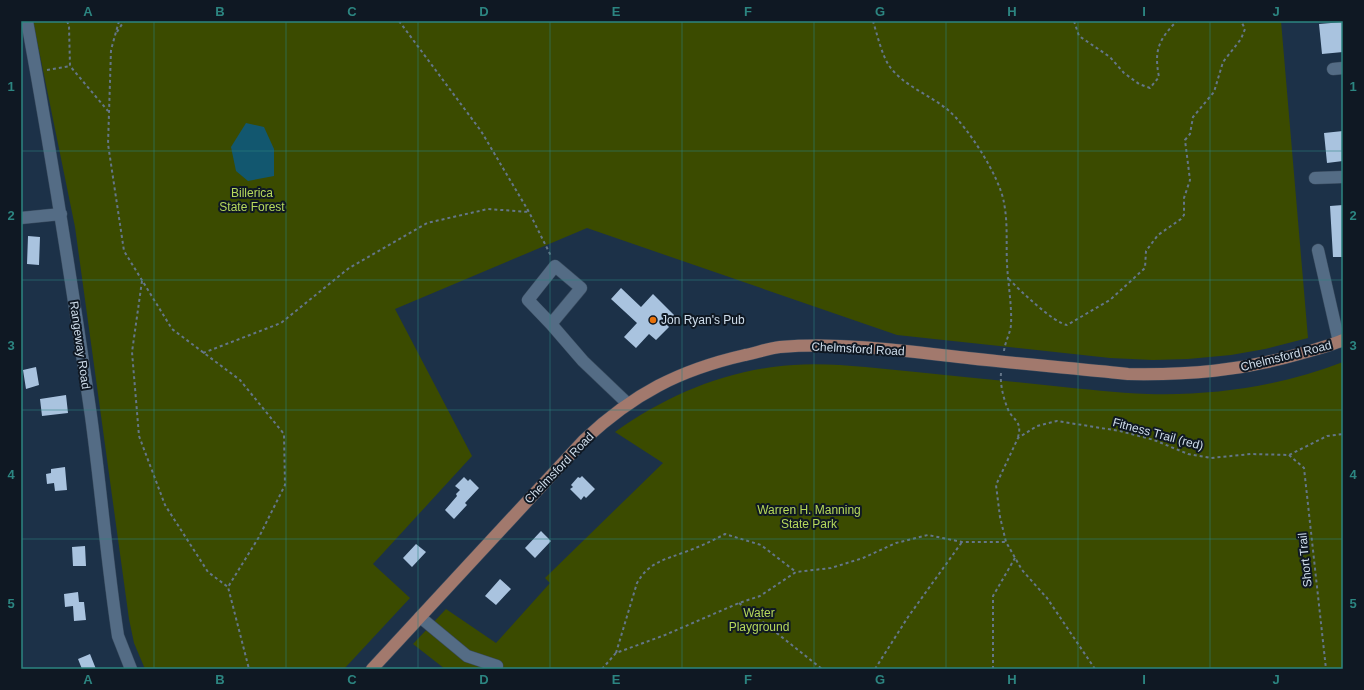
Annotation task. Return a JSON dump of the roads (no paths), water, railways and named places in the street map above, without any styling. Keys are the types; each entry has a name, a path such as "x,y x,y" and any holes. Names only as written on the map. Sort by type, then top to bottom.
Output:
{"main road":[{"name":"Chelmsford Road","path":"372,669 584,440 609,417 628,404 667,381 688,371 721,361 779,347 834,346 1128,374 1172,375 1212,372 1263,364 1341,341"}],"street":[{"name":"Rangeway Road","path":"27,21 61,214 91,418 113,605 118,636 131,669"},
{"path":"1315,178 1343,177"},
{"path":"21,218 61,214"},
{"path":"1318,250 1341,341"},
{"path":"552,324 581,288 555,266 528,300 552,324 583,361 628,404"},
{"path":"420,617 467,656 497,666"}],"water":[{"path":"246,123 264,127 274,149 274,176 248,181 236,171 231,147"}],"place":[{"name":"Jon Ryan's Pub","path":"653,320"}],"park label":[{"name":"Billerica State Forest","path":"252,200"},
{"name":"Warren H. Manning State Park","path":"809,517"},
{"name":"Water Playground","path":"759,620"}]}
